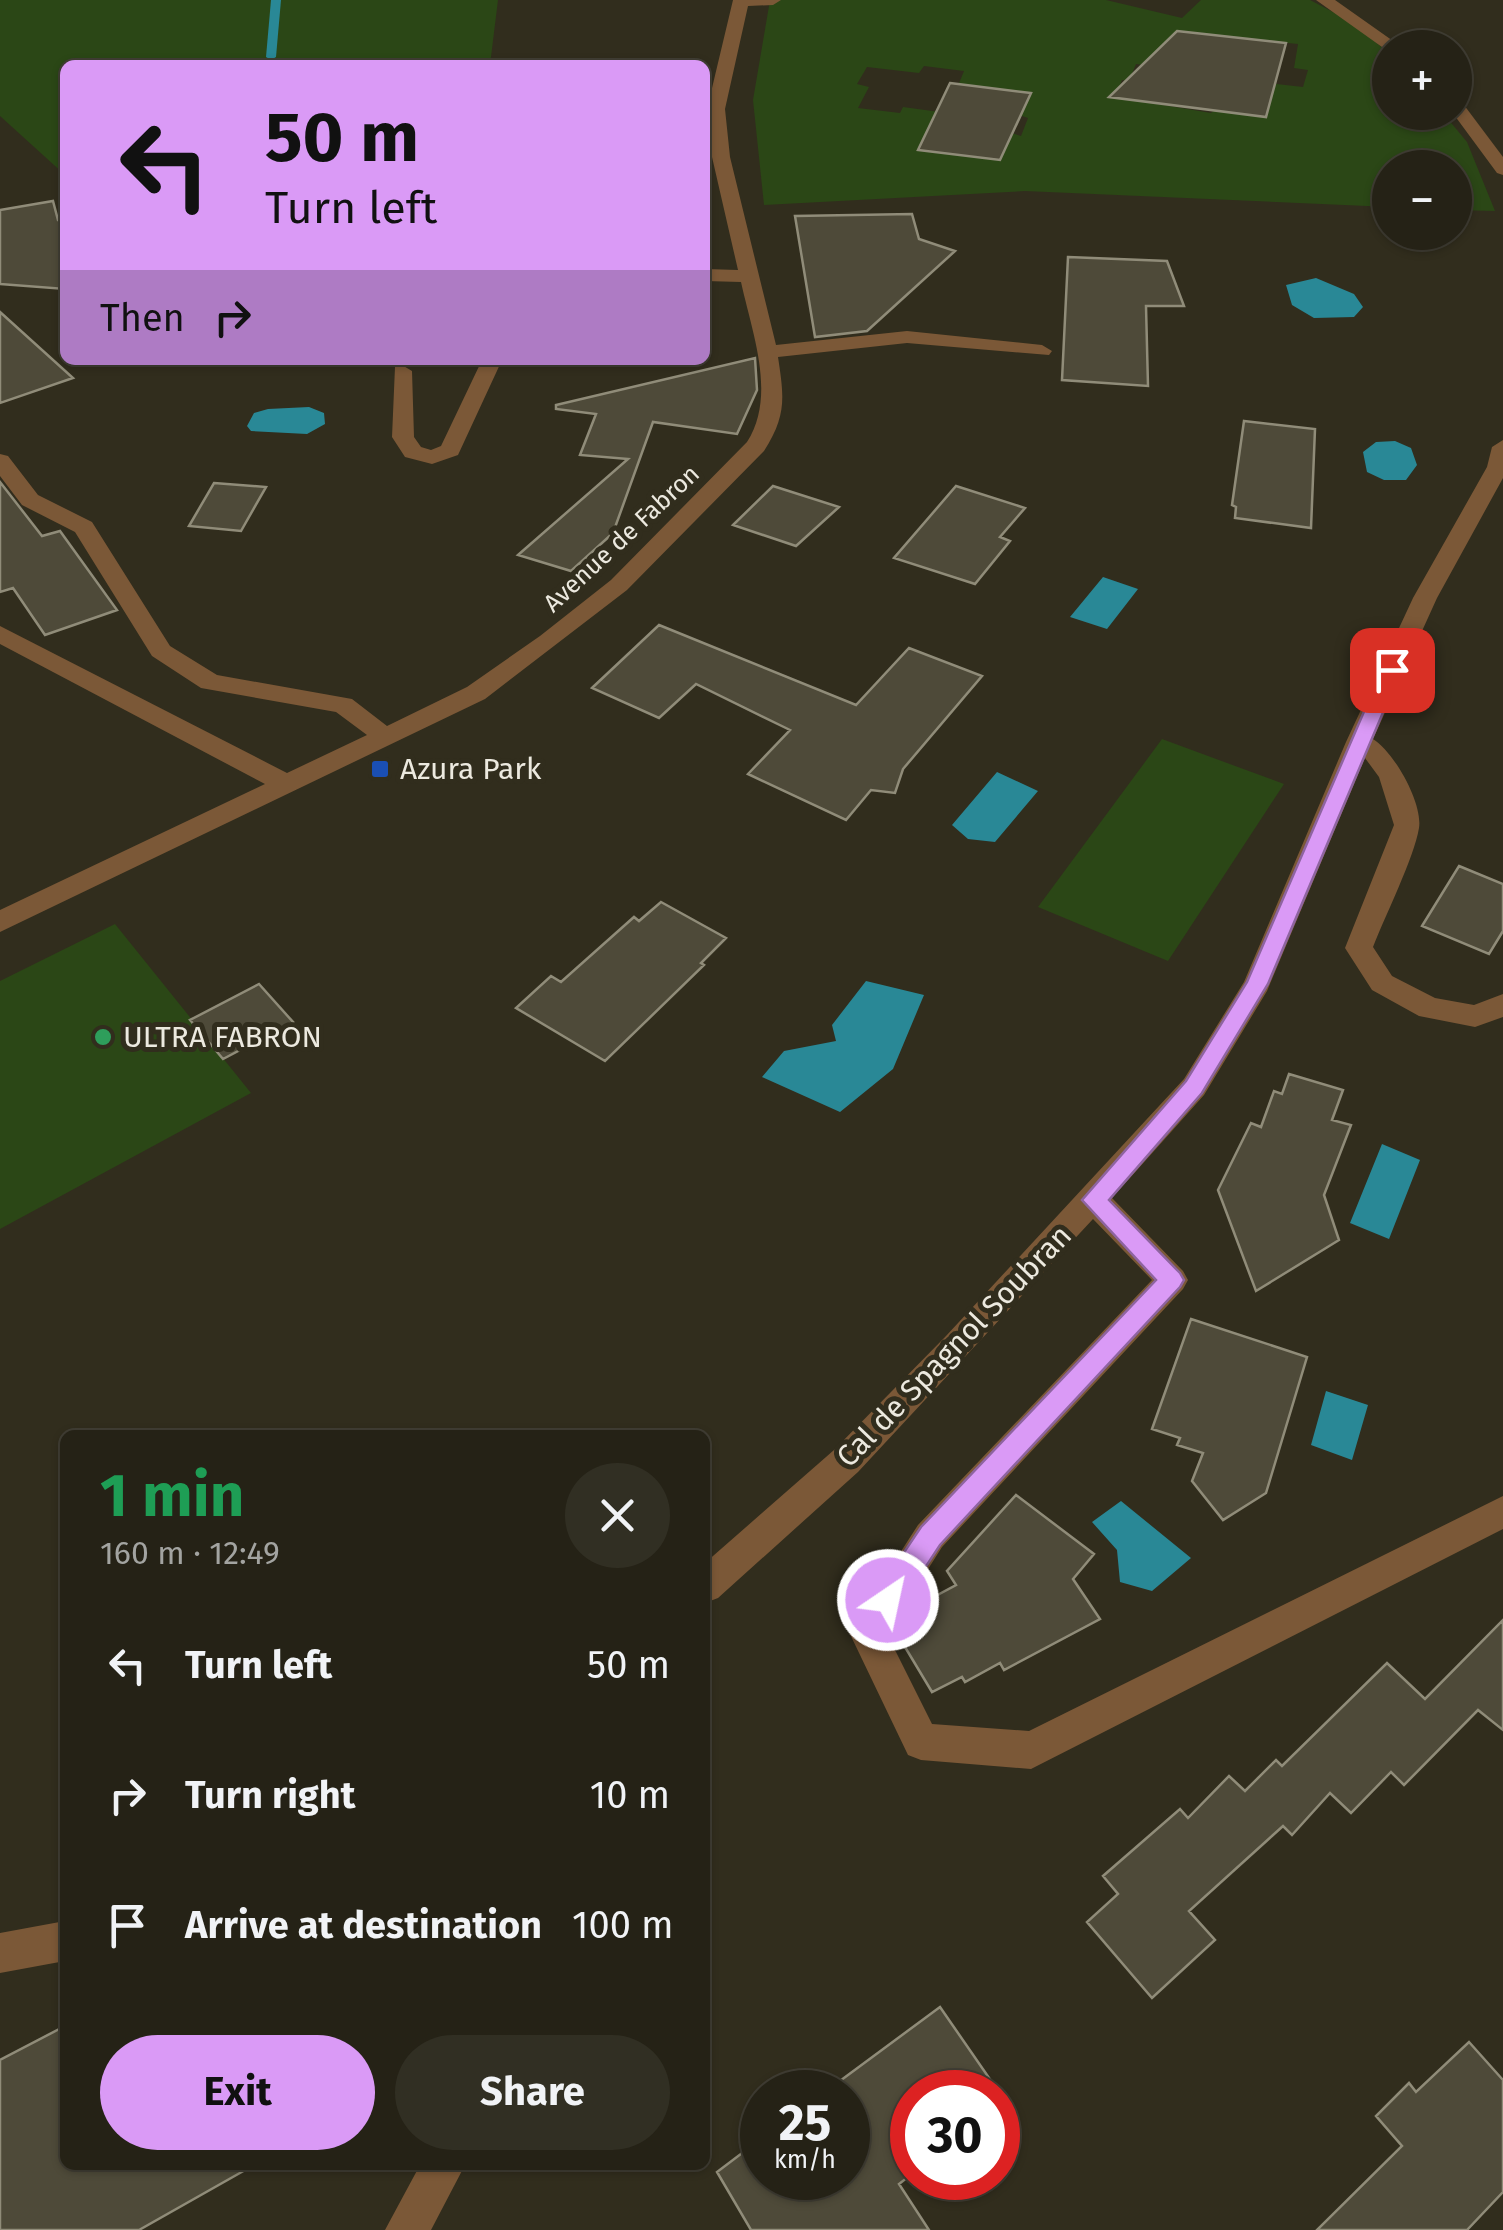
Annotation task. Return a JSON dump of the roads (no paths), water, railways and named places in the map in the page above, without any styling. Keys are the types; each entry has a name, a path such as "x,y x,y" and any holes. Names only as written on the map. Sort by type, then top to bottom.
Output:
{"street":[{"path":"741,0 772,0"},
{"name":"Avenue de Fabron","path":"0,922 476,692 619,585 740,466 770,423 773,396 768,352 749,276 713,158 716,109 741,0"},
{"path":"1324,0 1372,32"},
{"path":"1472,126 1503,170"},
{"path":"1479,135 1503,134"},
{"path":"710,276 749,276"},
{"path":"768,352 907,336 1042,351"},
{"path":"402,371 404,437 413,452 432,457 450,450 490,365"},
{"name":"Cal de Spagnol Soubran","path":"710,1582 846,1461 1094,1200 1194,1087 1257,984 1359,742 1425,598 1498,467 1503,447"},
{"path":"0,461 30,500 84,527 161,651 210,682 343,705 387,738"},
{"path":"0,634 288,785"},
{"path":"1359,742 1378,754 1392,777 1406,826 1360,948 1382,982 1429,1008 1475,1016 1503,1005"},
{"path":"1094,1200 1172,1280 930,1536 867,1632 920,1742 1031,1750 1503,1512"},
{"path":"0,1953 60,1942"},
{"path":"407,2230 441,2170"}],"water":[{"path":"1316,278 1354,294 1363,307 1354,317 1314,318 1292,305 1286,285"},
{"path":"309,407 324,413 325,424 307,434 251,431 247,426 254,413"},
{"path":"1395,441 1411,448 1417,465 1406,480 1384,480 1367,472 1363,452 1376,442"},
{"path":"1103,577 1138,589 1107,629 1070,617"},
{"path":"997,772 1038,791 995,842 968,839 952,825"},
{"path":"866,981 924,995 893,1069 840,1112 762,1077 784,1051 836,1041 832,1025"},
{"path":"1382,1144 1420,1160 1389,1239 1350,1223"},
{"path":"1326,1391 1368,1405 1352,1460 1311,1445"},
{"path":"1121,1501 1191,1558 1152,1591 1120,1582 1117,1550 1092,1522"}],"waterway":[{"path":"271,57 276,0"}],"place":[{"name":"Azura Park","path":"380,769"},
{"name":"ULTRA FABRON","path":"103,1037"}]}
